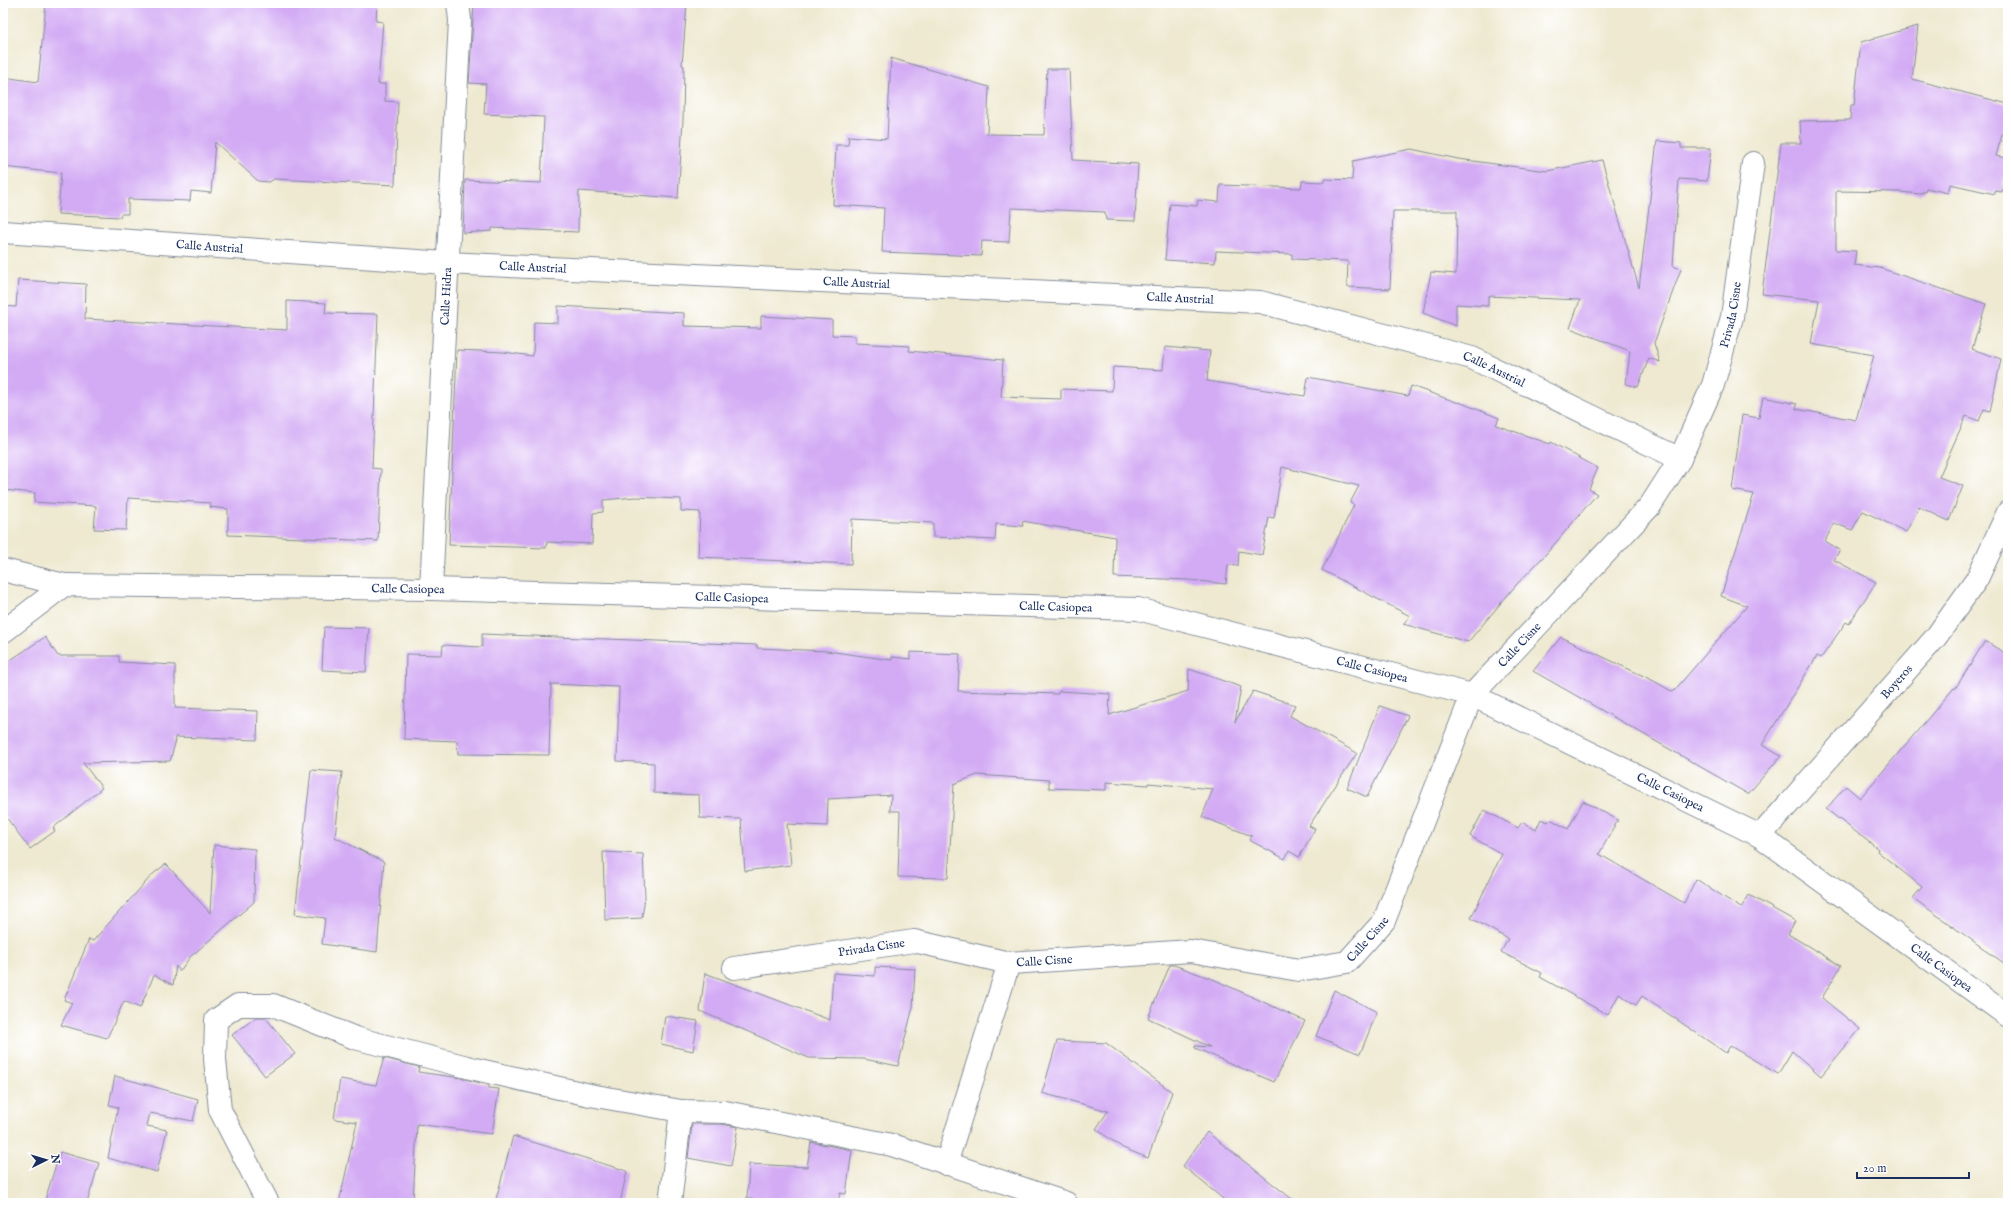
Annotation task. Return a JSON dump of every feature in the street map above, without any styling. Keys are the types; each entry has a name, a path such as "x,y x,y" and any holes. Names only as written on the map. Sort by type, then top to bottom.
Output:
{"street":[{"name":"Calle Hidra","path":"431,589 446,263 460,20 458,3"},
{"name":"Privada Cisne","path":"1680,459 1713,385 1732,317 1753,163"},
{"name":"Calle Austrial","path":"3,232 446,263 1260,302 1472,358 1680,459"},
{"name":"Calle Cisne","path":"946,1164 1009,963 1191,951 1299,970 1347,962 1384,921 1472,695 1650,506 1680,459"},
{"name":"Boyeros","path":"1760,836 1936,637 1977,580 2008,512"},
{"name":"Calle Casiopea","path":"3,570 64,585 431,589 1138,610 1472,695 1760,836 2008,1016"},
{"path":"3,632 64,585"},
{"name":"Privada Cisne","path":"734,968 914,941 1009,963"},
{"path":"268,1203 220,1110 215,1059 216,1020 238,1005 272,1005 356,1038 474,1069 590,1095 681,1111 725,1112 892,1145 1066,1203"},
{"path":"670,1203 681,1111"}],"building":[{"path":"46,3 377,3 376,21 383,22 378,84 385,84 385,101 398,102 395,185 274,179 269,182 258,181 215,142 211,193 191,191 190,201 128,199 128,214 121,214 120,217 58,214 61,173 3,167 3,77 38,82"},
{"path":"474,3 687,3 682,65 684,66 683,120 678,198 579,191 578,232 492,228 492,231 463,233 465,180 541,183 544,117 484,114 486,84 469,83"},
{"path":"1918,26 1912,79 2008,104 2008,113 1996,156 2007,158 2002,192 1995,191 1995,194 1950,184 1948,193 1926,188 1925,192 1921,192 1921,194 1899,192 1836,191 1836,250 1856,251 1854,265 1880,268 1986,304 1972,349 2001,359 1994,393 1990,411 1984,409 1979,421 1966,416 1939,477 1963,486 1949,521 1919,507 1906,532 1863,511 1852,530 1834,523 1825,541 1840,550 1834,560 1876,582 1849,624 1846,622 1821,658 1817,656 1762,745 1781,756 1748,794 1533,671 1561,637 1654,681 1673,692 1747,606 1721,596 1754,494 1732,490 1742,415 1759,418 1763,397 1797,404 1796,409 1856,420 1874,355 1811,344 1819,300 1762,294 1781,143 1801,143 1800,121 1850,120 1851,105 1854,105 1861,42"},
{"path":"891,58 989,87 987,134 1044,135 1047,69 1069,69 1073,160 1138,164 1135,221 1106,220 1105,212 1011,208 1009,242 982,241 981,256 882,252 884,208 833,205 836,145 848,145 849,136 887,139"},
{"path":"1657,141 1681,143 1681,148 1711,148 1707,181 1679,179 1673,266 1681,269 1654,343 1660,362 1649,358 1638,387 1626,384 1630,351 1570,328 1580,300 1488,296 1488,306 1456,304 1456,326 1423,313 1431,272 1456,274 1457,211 1393,211 1390,289 1347,287 1348,261 1292,259 1292,254 1216,251 1215,263 1165,260 1170,204 1197,206 1198,200 1219,202 1220,185 1301,188 1302,181 1324,182 1324,179 1352,180 1353,161 1411,149 1458,159 1547,171 1602,160 1639,288"},
{"path":"18,280 86,284 85,319 287,330 287,301 326,303 325,313 378,314 372,468 381,469 378,541 228,535 228,509 210,507 211,503 128,498 126,530 94,529 96,506 34,502 35,493 3,490 3,306 16,307"},
{"path":"558,306 684,313 684,326 761,328 761,316 832,320 832,335 855,336 855,343 910,346 909,351 1003,360 1001,397 1061,399 1061,389 1112,391 1113,367 1163,370 1165,347 1210,351 1207,381 1305,396 1308,377 1408,396 1411,386 1459,402 1499,418 1496,425 1550,444 1551,442 1598,468 1589,489 1597,494 1468,642 1403,624 1410,616 1322,570 1354,505 1350,503 1359,486 1282,467 1274,518 1269,517 1262,555 1239,551 1238,566 1228,565 1226,584 1189,580 1114,577 1115,537 1022,521 1023,526 996,524 995,540 933,537 933,523 852,519 851,564 698,557 700,512 681,511 681,499 636,497 603,500 603,512 593,513 592,544 547,542 546,548 449,545 457,350 503,352 533,356 534,322 558,323"},
{"path":"324,627 369,628 366,672 322,670"},
{"path":"482,634 757,645 757,648 827,651 892,660 892,657 910,659 910,652 960,654 958,691 1058,694 1059,691 1110,694 1109,715 1188,691 1189,669 1241,687 1235,722 1253,691 1295,705 1290,716 1357,753 1309,826 1315,829 1299,857 1289,851 1285,859 1249,840 1252,836 1202,817 1213,789 1148,783 1148,785 1106,782 1106,790 1049,788 1049,780 977,775 954,784 948,878 898,877 900,811 890,811 891,795 828,799 827,826 787,824 791,865 745,871 741,819 700,818 699,795 654,793 654,763 617,761 619,687 551,684 549,755 458,754 457,741 404,739 406,654 442,655 443,645 482,647"},
{"path":"45,637 58,656 119,656 119,662 175,665 175,708 258,711 257,740 175,737 176,740 170,761 83,763 102,788 53,828 55,831 30,849 3,813 3,665"},
{"path":"1985,641 2008,655 2008,966 1913,898 1922,887 1877,851 1878,849 1826,809 1846,786 1860,798 1954,688 1955,689"},
{"path":"1380,706 1408,716 1367,797 1347,788"},
{"path":"311,770 342,772 335,837 384,862 377,952 322,944 325,918 295,914"},
{"path":"1583,801 1618,820 1599,854 1684,903 1696,879 1741,908 1749,895 1795,921 1788,934 1841,966 1822,998 1860,1029 1821,1076 1792,1051 1778,1074 1730,1046 1726,1053 1642,996 1636,1005 1619,994 1608,1015 1540,977 1542,973 1501,952 1508,939 1471,918 1502,854 1470,836 1484,810 1518,828 1522,822 1536,830 1541,819 1548,822 1550,819 1568,829"},
{"path":"214,845 255,849 254,902 190,957 180,971 176,966 173,985 154,975 140,1008 124,1001 107,1038 61,1025 72,1003 64,1000 89,939 93,941 153,874 166,864 210,913"},
{"path":"603,852 643,854 645,897 642,918 605,920"},
{"path":"1170,965 1174,965 1215,980 1305,1021 1274,1082 1195,1048 1195,1046 1210,1047 1148,1018"},
{"path":"875,967 915,969 913,1007 898,1066 864,1059 809,1058 700,1011 705,973 830,1020 833,973 875,976"},
{"path":"1334,990 1377,1012 1360,1054 1316,1036"},
{"path":"665,1016 698,1021 693,1051 661,1044"},
{"path":"255,1018 266,1018 295,1054 265,1076 232,1035"},
{"path":"1057,1041 1106,1043 1172,1092 1148,1158 1123,1148 1096,1129 1108,1111 1042,1093"},
{"path":"384,1058 419,1067 418,1072 461,1078 489,1085 489,1088 499,1089 492,1134 417,1124 413,1203 339,1203 357,1122 334,1119 340,1079 376,1085"},
{"path":"115,1076 198,1099 193,1121 150,1113 147,1126 167,1130 157,1172 108,1158 118,1107 109,1105"},
{"path":"692,1124 721,1124 738,1127 731,1166 688,1158"},
{"path":"1207,1132 1297,1203 1228,1203 1183,1166"},
{"path":"513,1136 627,1171 620,1203 495,1203"},
{"path":"811,1142 852,1150 846,1194 840,1193 838,1203 761,1203 762,1201 747,1198 749,1164 807,1167"},
{"path":"60,1152 99,1163 87,1203 44,1203"}]}
